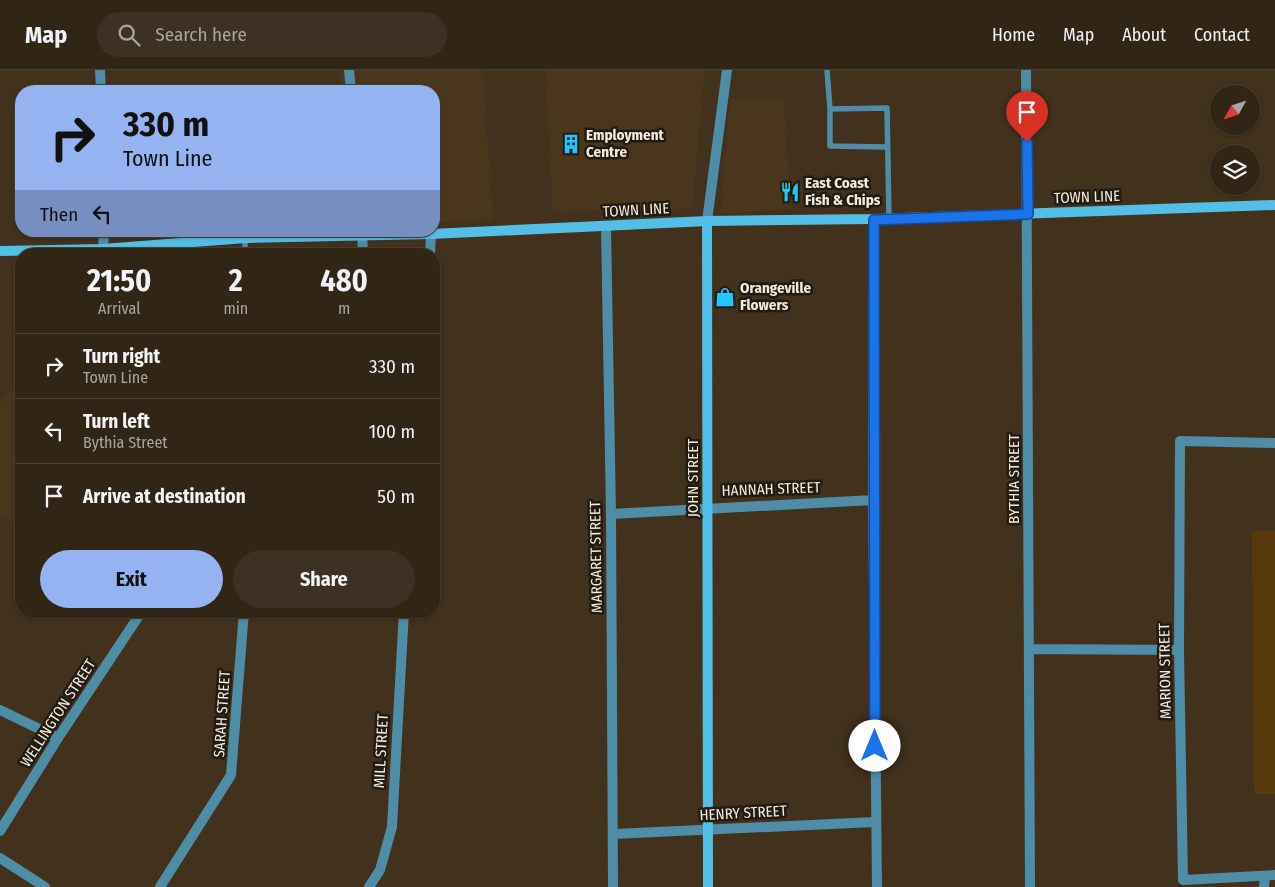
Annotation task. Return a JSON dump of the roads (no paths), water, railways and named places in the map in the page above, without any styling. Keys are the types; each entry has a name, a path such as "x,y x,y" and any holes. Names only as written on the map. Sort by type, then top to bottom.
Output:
{"main road":[{"name":"TOWN LINE","path":"440,234 707,221 874,220 1275,206"},
{"name":"JOHN STREET","path":"707,221 709,507 708,887"},
{"name":"TOWN LINE","path":"116,248 268,237"},
{"name":"TOWN LINE","path":"0,251 15,251"}],"street":[{"path":"100,70 101,85"},
{"path":"349,70 350,85"},
{"name":"JOHN STREET","path":"707,221 727,70"},
{"name":"BYTHIA STREET","path":"1026,70 1030,887"},
{"path":"874,220 873,500 877,887"},
{"name":"MARGARET STREET","path":"606,227 611,514 613,887"},
{"name":"MARION STREET","path":"1270,875 1183,880 1179,650 1180,441 1275,443"},
{"name":"HANNAH STREET","path":"611,514 709,507 873,500"},
{"name":"WELLINGTON STREET","path":"0,831 58,738 137,618"},
{"name":"SARAH STREET","path":"160,887 232,775 243,618"},
{"name":"MILL STREET","path":"369,887 380,870 392,827 404,618"},
{"path":"1029,649 1179,650"},
{"path":"0,710 58,738"},
{"name":"HENRY STREET","path":"613,834 875,822"},
{"path":"0,858 45,887"},
{"path":"1264,887 1270,875"}],"lane":[{"path":"827,70 830,146 887,147"},
{"path":"830,109 887,108 889,219"},
{"path":"245,238 245,248"}],"place":[{"name":"Employment Centre","path":"571,144"},
{"name":"East Coast Fish & Chips","path":"790,192"},
{"name":"Orangeville Flowers","path":"725,297"}]}
